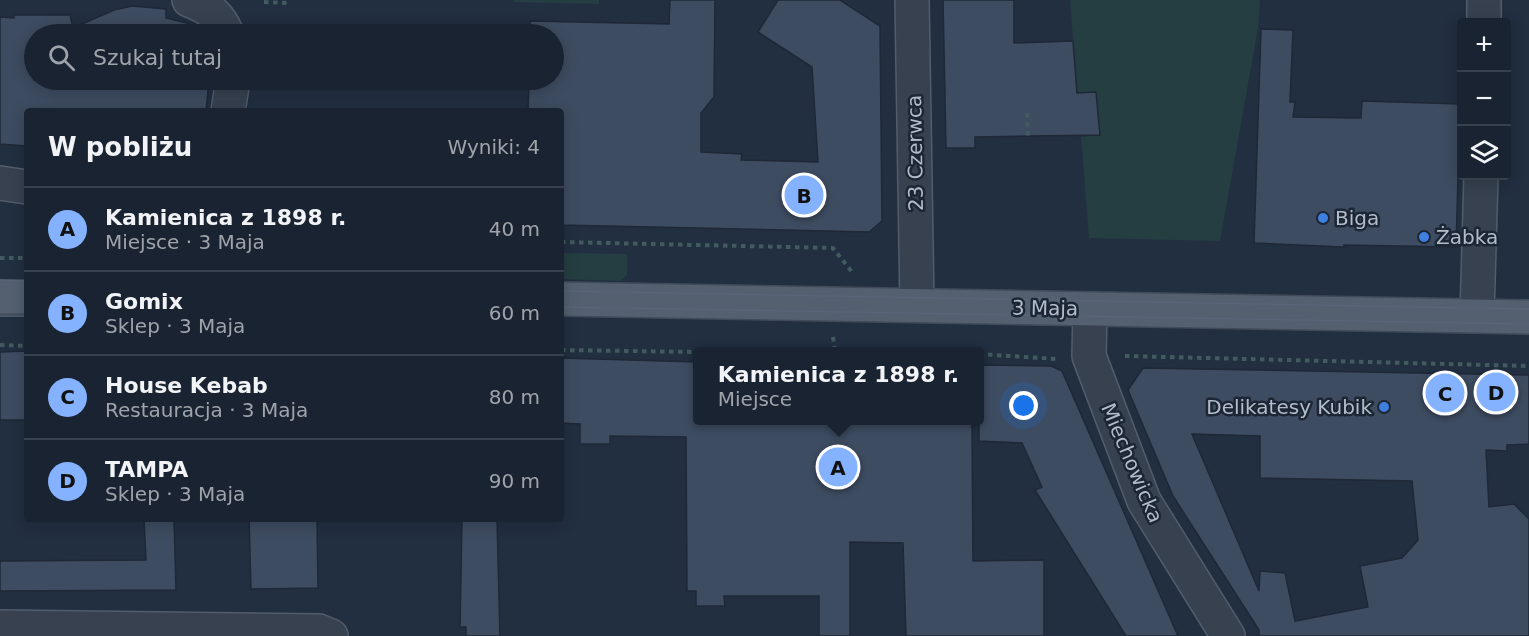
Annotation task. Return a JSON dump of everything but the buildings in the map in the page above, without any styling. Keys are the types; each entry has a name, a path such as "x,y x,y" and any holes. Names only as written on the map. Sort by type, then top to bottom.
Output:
{"main road":[{"path":"0,297 24,297"},
{"name":"3 Maja","path":"564,299 1529,317"}],"street":[{"path":"189,0 207,7 221,18 223,24"},
{"path":"1484,0 1484,18"},
{"name":"23 Czerwca","path":"909,1 917,305"},
{"path":"228,108 231,90"},
{"path":"1477,316 1481,180"},
{"path":"0,183 24,187"},
{"name":"Miechowicka","path":"1090,309 1089,356 1144,501 1228,636"},
{"path":"0,627 319,631 331,636"}],"path":[{"path":"264,2 288,3"},
{"path":"1027,113 1028,136"},
{"path":"564,242 833,248 849,266 854,280"},
{"path":"0,258 24,258"},
{"path":"0,345 24,346"},
{"path":"564,350 693,352"},
{"path":"1128,357 1529,366"}],"green space":[{"path":"514,0 599,0 599,4 514,2"},
{"path":"1070,0 1260,0 1258,28 1220,241 1089,238 1081,137 1100,135 1096,92 1077,93"},
{"path":"564,253 627,254 627,275 620,281 564,279"}],"tram line":[{"path":"0,280 24,281"},
{"path":"564,291 1529,309"},
{"path":"564,307 1529,324"},
{"path":"0,316 24,316"}],"place":[{"name":"Gomix","path":"804,195"},
{"name":"Biga","path":"1323,218"},
{"name":"Żabka","path":"1424,237"},
{"name":"TAMPA","path":"1496,392"},
{"name":"House Kebab","path":"1445,393"},
{"name":"Delikatesy Kubik","path":"1384,407"},
{"name":"Kamienica z 1898 r.","path":"838,467"}]}
